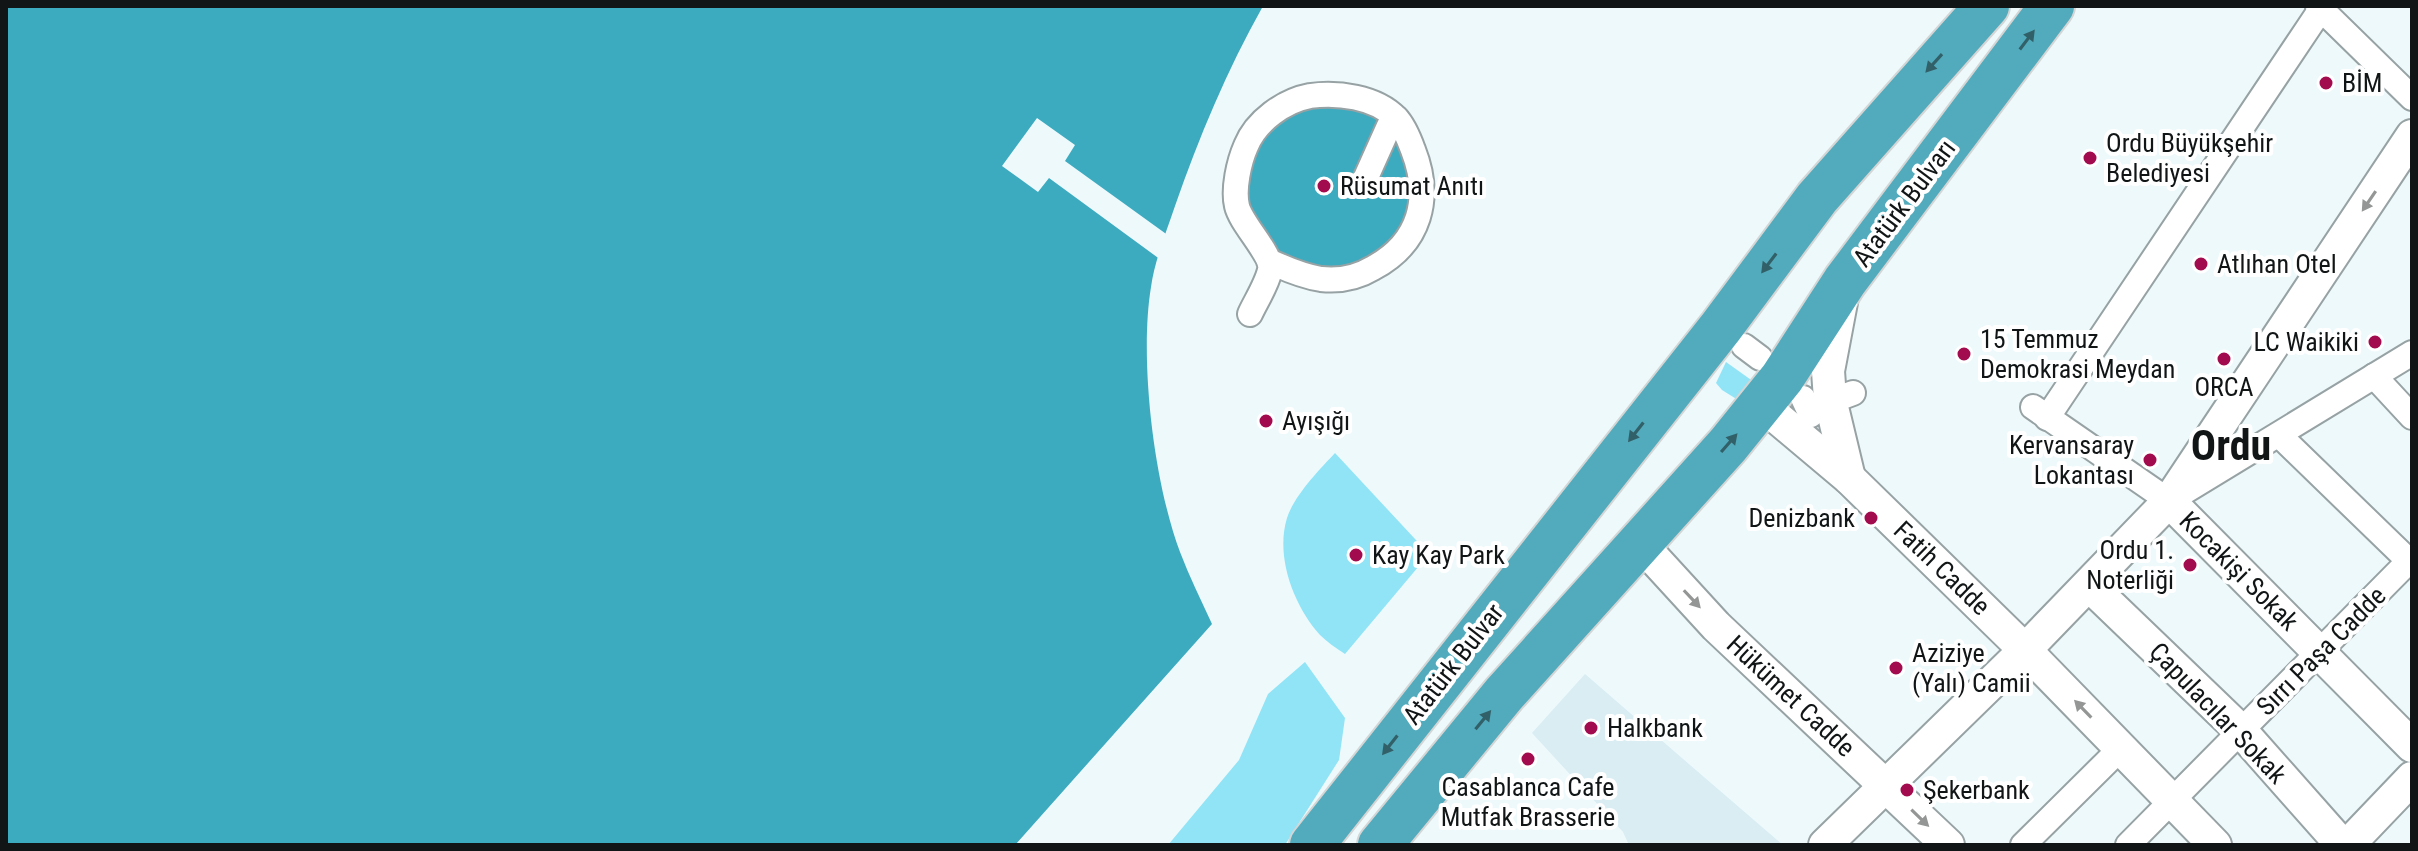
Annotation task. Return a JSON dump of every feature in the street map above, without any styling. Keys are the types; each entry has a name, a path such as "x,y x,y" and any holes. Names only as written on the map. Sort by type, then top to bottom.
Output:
{"highway":[{"name":"Atatürk Bulvar","path":"1312,845 1721,327 1817,198 1987,6"},
{"name":"Atatürk Bulvarı","path":"1795,402 1782,378 1845,281 2052,6"},
{"path":"1382,844 1504,694 1728,445 1795,402"},
{"path":"1585,496 1639,542"}],"street":[{"path":"2320,7 2412,98"},
{"name":"Kocakişi Sokak","path":"2320,7 2040,412 2169,501 2412,746"},
{"path":"1250,314 1270,270 1269,261 1237,206 1238,176 1246,145 1267,116 1299,98 1325,94 1349,96 1382,108 1412,145 1422,172 1423,197 1415,227 1404,246 1389,260 1362,275 1341,279 1297,274 1269,261"},
{"path":"1363,184 1392,122"},
{"path":"1825,845 2025,650 2169,501 2412,136"},
{"path":"1845,281 1828,371 1830,399 1849,478"},
{"path":"2169,501 2412,353"},
{"path":"2374,376 2412,417"},
{"name":"Fatih Cadde","path":"1795,402 1849,478 2025,650 2215,845"},
{"path":"2279,435 2411,561"},
{"name":"Hükümet Cadde","path":"1639,542 1716,626 1948,845"},
{"name":"Sırrı Paşa Cadde","path":"2128,845 2411,561"},
{"name":"Çapulacılar Sokak","path":"2089,585 2241,731 2342,845"},
{"path":"2023,845 2121,748"},
{"path":"2348,845 2412,778"}],"shaded area":[{"path":"6,6 1263,6 1226,79 1184,180 1155,266 1148,317 1151,421 1163,492 1180,552 1212,624 1015,845 6,845"},
{"path":"1329,104 1361,110 1388,128 1406,155 1412,187 1406,219 1388,246 1361,264 1329,270 1297,264 1270,246 1252,219 1246,187 1252,155 1270,128 1297,110"},
{"path":"1726,362 1754,382 1738,400 1716,383"},
{"name":"Kay Kay Park","path":"1335,453 1429,554 1345,654 1320,635 1302,610 1289,580 1283,549 1290,510"},
{"path":"1305,662 1345,718 1339,760 1285,845 1168,845 1239,760 1268,694"},
{"path":"1585,674 1783,845 1629,845 1623,832 1532,733"}],"pier":[{"path":"1037,118 1075,145 1065,161 1169,236 1161,260 1049,178 1038,192 1002,166"}],"place":[{"name":"BİM","path":"2326,83"},
{"name":"Ordu Büyükşehir Belediyesi","path":"2090,158"},
{"name":"Rüsumat Anıtı","path":"1324,186"},
{"name":"Atlıhan Otel","path":"2201,264"},
{"name":"LC Waikiki","path":"2375,342"},
{"name":"15 Temmuz Demokrasi Meydan","path":"1964,354"},
{"name":"ORCA","path":"2224,359"},
{"name":"Ayışığı","path":"1266,421"},
{"name":"Kervansaray Lokantası","path":"2150,460"},
{"name":"Denizbank","path":"1871,518"},
{"name":"Kay Kay Park","path":"1356,555"},
{"name":"Ordu 1. Noterliği","path":"2190,565"},
{"name":"Aziziye (Yalı) Camii","path":"1896,668"},
{"name":"Halkbank","path":"1591,728"},
{"name":"Casablanca Cafe Mutfak Brasserie","path":"1528,759"},
{"name":"Şekerbank","path":"1907,790"}],"district":[{"name":"Ordu","path":"2231,445"}]}
